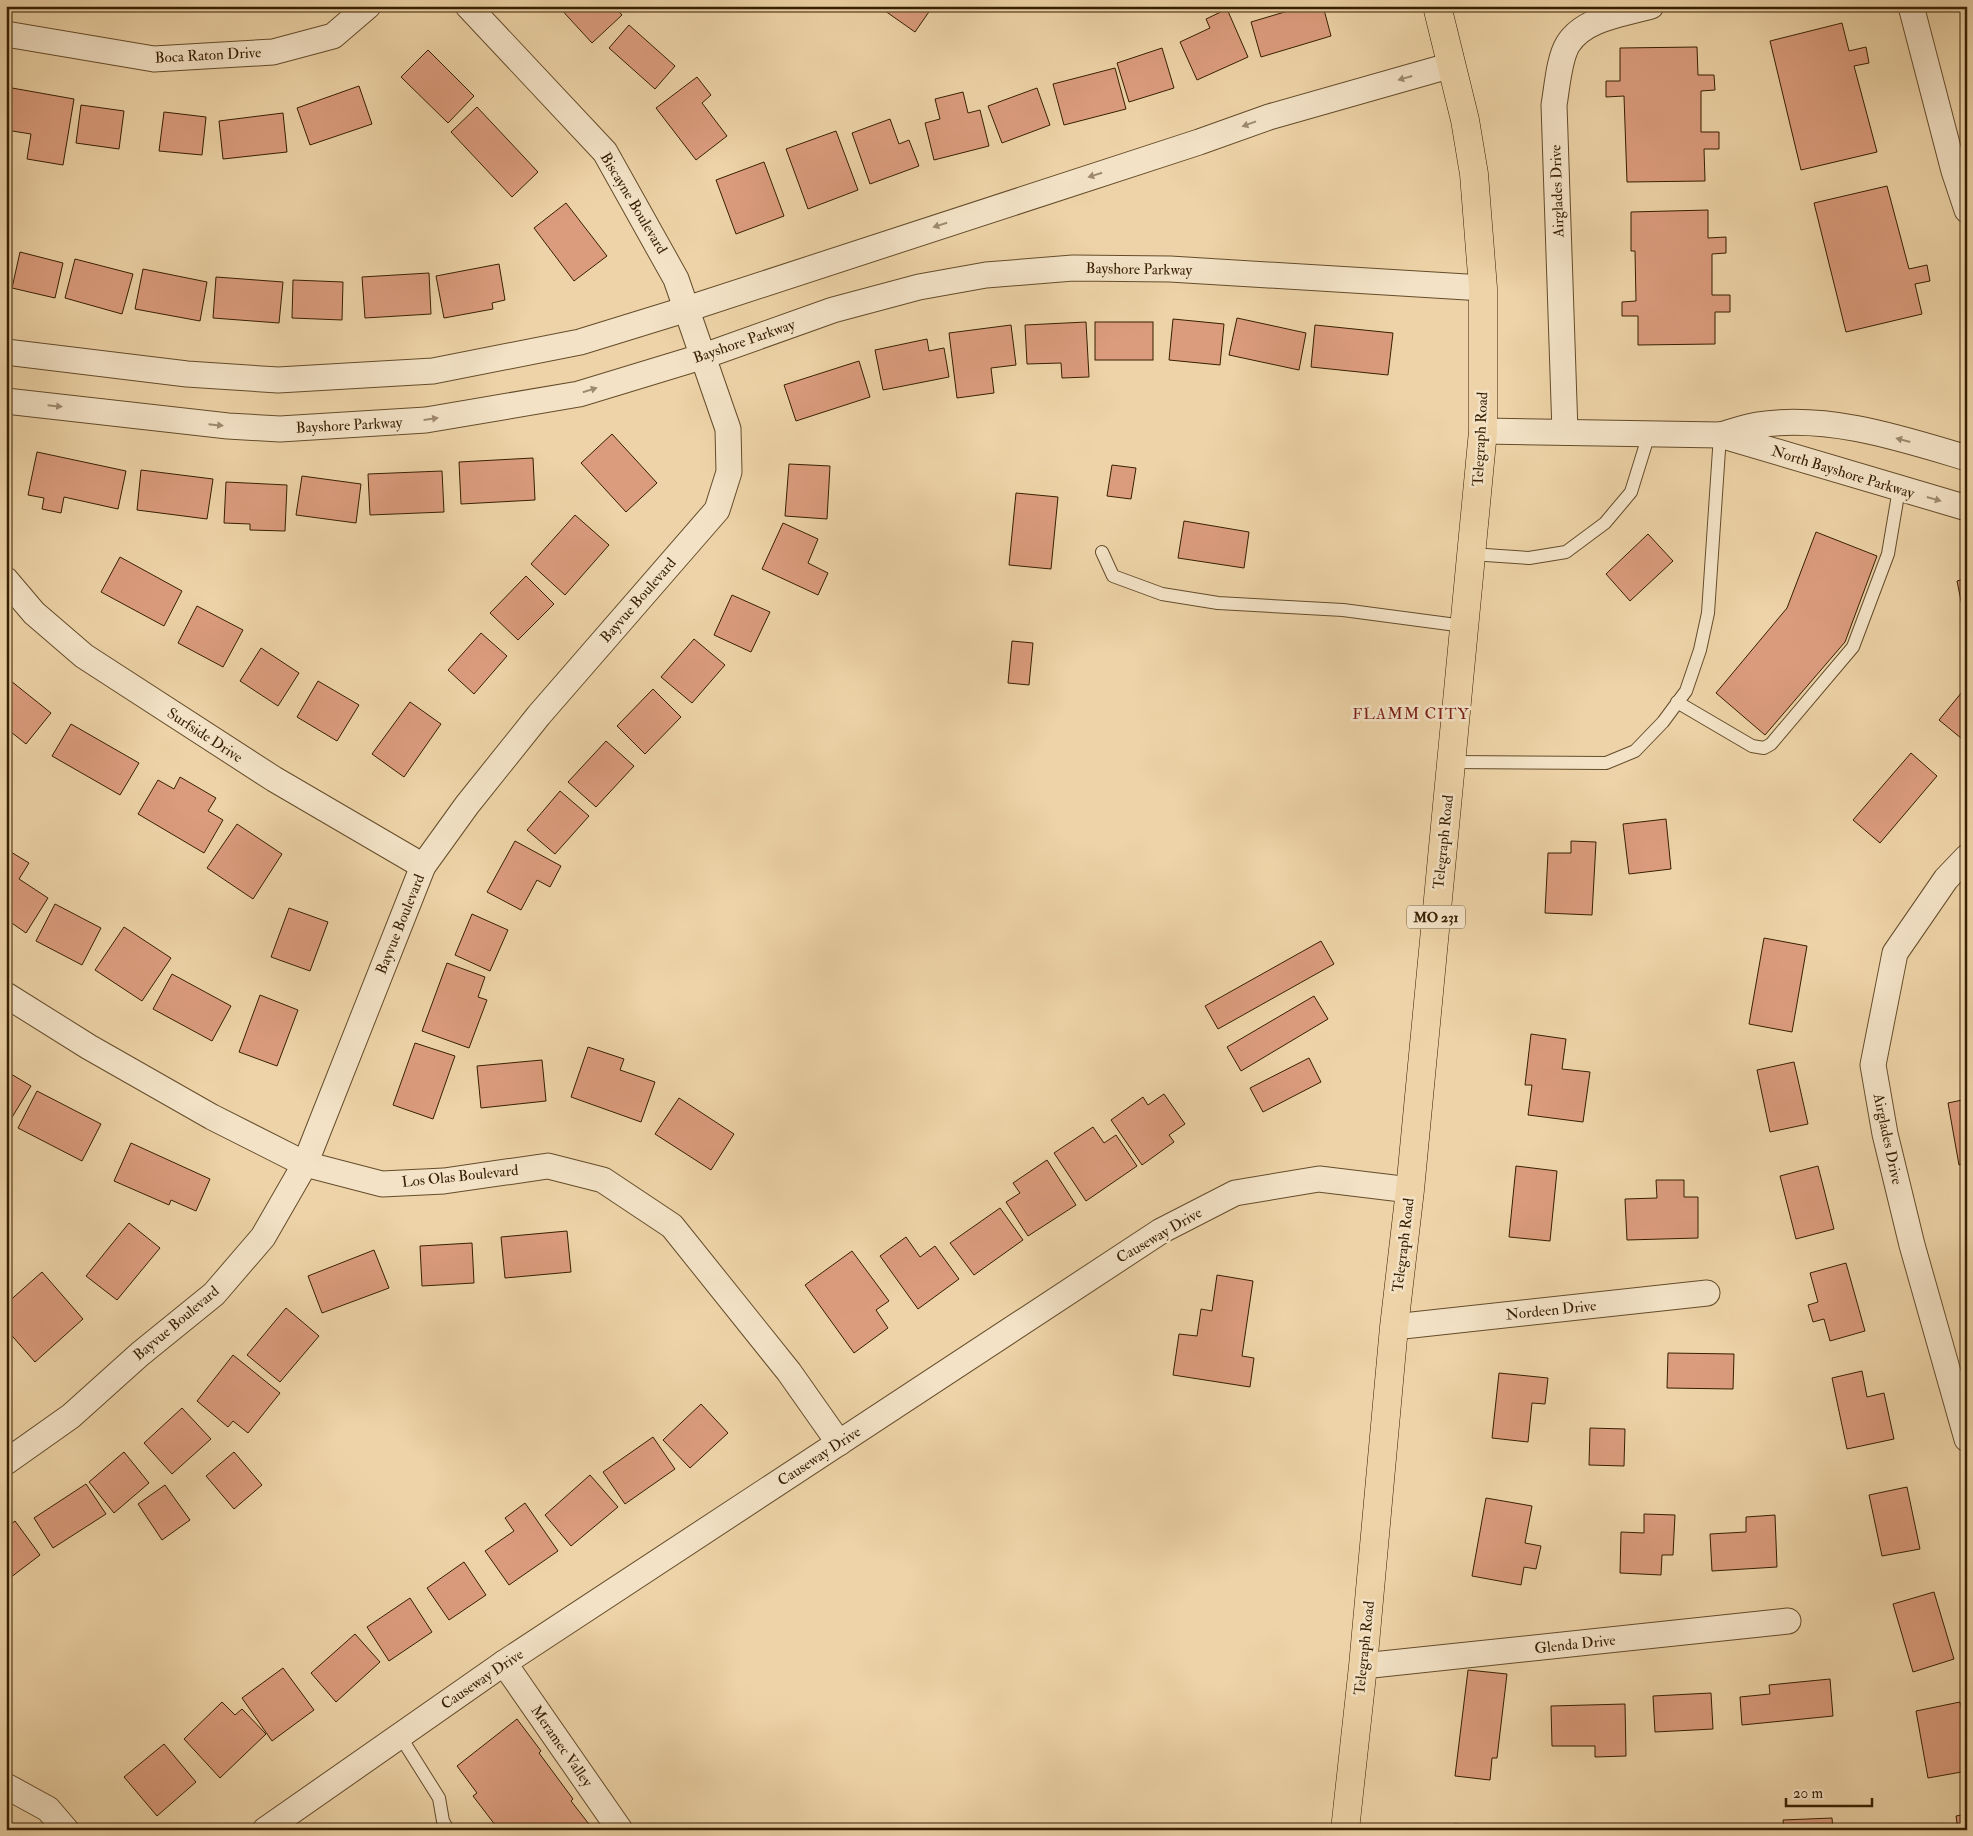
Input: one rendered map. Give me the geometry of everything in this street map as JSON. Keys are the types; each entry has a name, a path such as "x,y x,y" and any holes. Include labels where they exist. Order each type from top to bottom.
{"main road":[{"name":"Telegraph Road","path":"1345,1830 1363,1666 1394,1327 1410,1190 1482,431 1483,288 1474,174 1452,65 1437,6"}],"street":[{"name":"Boca Raton Drive","path":"6,34 154,59 273,52 333,36 368,6"},
{"name":"Biscayne Boulevard","path":"468,6 605,152 663,252 704,356"},
{"name":"Airglades Drive","path":"1565,432 1554,105 1559,73 1568,44 1590,24 1651,6"},
{"path":"1911,6 1961,170 1967,210"},
{"path":"6,352 187,374 278,380 433,371 508,357 580,342 687,309 1199,142 1269,117 1452,65"},
{"name":"Bayshore Parkway","path":"6,401 228,426 263,428 426,420 579,394 704,356 833,310 919,287 986,275 1073,268 1170,269 1483,288"},
{"name":"Bayvue Boulevard","path":"6,1462 71,1416 140,1354 214,1294 263,1237 305,1164 423,866 467,805 539,715 717,510 729,472 728,429 704,356"},
{"name":"North Bayshore Parkway","path":"1720,435 1756,425 1797,422 1854,427 1967,458"},
{"name":"North Bayshore Parkway","path":"1482,431 1720,435 1967,508"},
{"name":"Surfside Drive","path":"6,580 34,613 84,656 274,779 423,866"},
{"name":"Airglades Drive","path":"1967,857 1946,879 1895,953 1873,1065 1884,1134 1910,1236 1967,1439"},
{"name":"Los Olas Boulevard","path":"6,995 89,1047 171,1094 305,1164 382,1184 444,1181 548,1166 603,1180 672,1226 789,1372 839,1443"},
{"name":"Causeway Drive","path":"265,1830 504,1663 1161,1231 1235,1193 1320,1179 1410,1190"},
{"name":"Nordeen Drive","path":"1394,1327 1707,1293"},
{"name":"Glenda Drive","path":"1363,1666 1788,1621"},
{"name":"Meramec Valley","path":"504,1663 620,1830"},
{"path":"6,1786 48,1809 66,1830"}],"lane":[{"path":"1471,554 1529,558 1566,552 1605,524 1631,492 1649,434"},
{"path":"1451,762 1606,763 1635,751 1663,722 1686,691 1700,650 1708,613 1720,435"},
{"path":"1677,702 1752,746 1764,748 1771,744 1853,647 1888,554 1899,489"},
{"path":"1102,552 1113,576 1162,594 1218,603 1343,610 1464,626"},
{"path":"400,1736 440,1798 443,1821 448,1830"}],"building":[{"path":"558,6 614,6 622,15 592,43"},
{"path":"878,6 933,6 915,32"},
{"path":"1305,6 1323,6 1331,36 1261,57 1251,22"},
{"path":"1227,9 1248,57 1197,80 1180,42 1210,28 1206,19"},
{"path":"1842,23 1849,51 1866,47 1869,63 1854,66 1877,152 1801,170 1770,41"},
{"path":"629,25 675,66 655,89 609,48"},
{"path":"1697,47 1698,75 1714,75 1715,90 1701,91 1701,132 1719,132 1719,149 1704,149 1705,181 1627,182 1624,96 1606,97 1606,81 1620,81 1620,48"},
{"path":"1162,48 1174,88 1129,102 1117,63"},
{"path":"428,50 474,96 448,123 401,77"},
{"path":"1115,68 1126,109 1064,125 1053,84"},
{"path":"697,77 711,95 702,103 727,136 696,160 656,108"},
{"path":"359,86 372,124 310,145 297,108"},
{"path":"12,88 74,99 63,165 27,159 31,134 6,130"},
{"path":"1037,88 1050,125 1002,143 988,106"},
{"path":"963,92 968,113 980,110 989,146 934,160 925,123 940,119 935,99"},
{"path":"81,105 124,111 119,149 76,143"},
{"path":"477,107 538,172 512,197 451,132"},
{"path":"164,112 206,117 202,155 159,151"},
{"path":"283,113 287,152 223,159 219,121"},
{"path":"890,119 899,144 909,140 919,166 870,184 852,133"},
{"path":"836,131 858,190 808,209 786,149"},
{"path":"764,162 784,216 736,234 716,180"},
{"path":"1887,186 1909,269 1927,265 1930,281 1915,284 1922,314 1846,332 1814,203"},
{"path":"566,203 607,256 574,281 534,228"},
{"path":"1708,210 1708,238 1726,237 1726,253 1712,254 1712,295 1730,295 1730,312 1715,312 1715,344 1638,345 1638,316 1622,316 1622,302 1636,301 1635,251 1631,251 1631,212"},
{"path":"20,252 63,263 55,298 12,288"},
{"path":"75,259 133,274 122,314 65,298"},
{"path":"499,264 505,300 492,303 493,309 444,318 436,276"},
{"path":"143,269 207,282 200,321 135,309"},
{"path":"429,273 431,314 365,318 362,277"},
{"path":"216,277 283,282 279,323 213,318"},
{"path":"293,280 343,282 342,320 292,318"},
{"path":"1237,318 1306,333 1299,370 1229,355"},
{"path":"1173,319 1224,324 1220,365 1169,360"},
{"path":"1086,322 1089,377 1062,378 1061,363 1027,364 1025,325"},
{"path":"1095,322 1153,322 1153,360 1095,360"},
{"path":"1011,325 1016,365 991,368 994,393 957,398 949,333"},
{"path":"1315,325 1393,333 1388,375 1311,367"},
{"path":"927,339 929,351 944,348 949,377 883,390 875,350"},
{"path":"859,361 870,397 796,421 784,385"},
{"path":"612,434 657,483 626,512 581,463"},
{"path":"37,452 126,471 118,509 64,497 61,513 42,509 44,498 28,495"},
{"path":"533,458 535,500 461,504 459,462"},
{"path":"789,464 830,466 827,519 785,516"},
{"path":"1112,465 1136,468 1131,499 1107,496"},
{"path":"141,470 213,479 207,519 137,510"},
{"path":"442,471 444,512 370,515 368,474"},
{"path":"302,476 361,484 356,523 296,515"},
{"path":"226,482 287,485 285,531 250,530 250,524 224,523"},
{"path":"1016,493 1058,497 1051,569 1009,565"},
{"path":"575,515 609,545 565,595 531,564"},
{"path":"1184,521 1249,532 1244,568 1178,558"},
{"path":"783,523 818,539 808,563 828,573 818,595 762,569"},
{"path":"1816,532 1877,556 1845,642 1765,735 1716,693 1787,608"},
{"path":"1648,534 1673,561 1630,601 1606,574"},
{"path":"120,557 182,591 164,626 101,592"},
{"path":"526,576 554,604 518,640 490,613"},
{"path":"1967,578 1967,626 1966,626 1957,581"},
{"path":"732,595 770,612 751,652 714,635"},
{"path":"197,606 243,630 223,667 178,643"},
{"path":"481,633 507,656 474,694 448,670"},
{"path":"694,639 725,665 692,703 661,677"},
{"path":"1012,641 1033,643 1029,685 1008,683"},
{"path":"261,648 299,673 278,706 240,681"},
{"path":"6,677 51,713 26,744 6,728"},
{"path":"318,681 359,705 337,741 297,717"},
{"path":"1967,686 1967,743 1939,720"},
{"path":"653,689 681,717 645,754 617,726"},
{"path":"410,702 441,724 404,777 372,754"},
{"path":"71,724 139,763 120,795 52,756"},
{"path":"606,741 634,766 596,807 568,782"},
{"path":"1911,753 1937,776 1880,843 1853,820"},
{"path":"180,777 216,798 208,811 223,820 204,853 138,814 158,780 174,789"},
{"path":"560,791 589,816 555,854 527,830"},
{"path":"1666,819 1671,869 1629,874 1623,824"},
{"path":"237,824 282,854 253,899 207,868"},
{"path":"515,841 561,866 550,887 537,880 521,910 487,892"},
{"path":"1571,841 1596,842 1592,915 1545,913 1548,853 1571,853"},
{"path":"6,849 29,863 19,879 48,898 26,933 6,919"},
{"path":"55,904 101,928 82,965 36,941"},
{"path":"289,908 328,922 310,971 271,957"},
{"path":"472,914 508,930 490,971 455,955"},
{"path":"124,927 171,958 142,1001 95,970"},
{"path":"1764,938 1807,946 1792,1032 1749,1024"},
{"path":"1321,941 1334,964 1218,1029 1205,1006"},
{"path":"447,963 485,977 478,997 487,1000 469,1048 422,1031"},
{"path":"172,974 231,1006 212,1041 153,1009"},
{"path":"260,995 298,1010 277,1066 239,1052"},
{"path":"1314,996 1328,1019 1241,1071 1227,1047"},
{"path":"1531,1034 1566,1039 1562,1069 1590,1072 1583,1122 1528,1115 1532,1085 1525,1085"},
{"path":"415,1043 455,1056 433,1119 393,1105"},
{"path":"588,1047 624,1059 620,1070 655,1082 641,1122 571,1097"},
{"path":"1309,1058 1321,1082 1263,1112 1250,1088"},
{"path":"542,1060 546,1101 481,1108 477,1066"},
{"path":"1794,1062 1808,1124 1770,1132 1757,1070"},
{"path":"6,1071 31,1086 11,1119 6,1116"},
{"path":"37,1091 101,1124 82,1161 18,1128"},
{"path":"1164,1094 1185,1124 1169,1135 1174,1142 1142,1165 1111,1120 1143,1097 1148,1105"},
{"path":"679,1098 734,1134 711,1170 655,1134"},
{"path":"1967,1099 1967,1163 1959,1165 1948,1103"},
{"path":"1093,1127 1104,1143 1116,1135 1137,1166 1086,1201 1054,1153"},
{"path":"131,1143 210,1179 196,1211 171,1200 169,1205 114,1181"},
{"path":"1047,1160 1076,1205 1028,1236 1006,1202 1020,1193 1013,1183"},
{"path":"1516,1166 1557,1171 1550,1241 1509,1237"},
{"path":"1818,1166 1834,1229 1796,1239 1780,1176"},
{"path":"1656,1180 1684,1180 1684,1197 1698,1197 1698,1238 1627,1240 1625,1199 1657,1198"},
{"path":"1000,1208 1023,1240 974,1275 950,1243"},
{"path":"129,1223 160,1248 117,1300 86,1276"},
{"path":"567,1231 571,1272 505,1278 501,1237"},
{"path":"906,1237 920,1257 935,1246 959,1279 918,1309 880,1256"},
{"path":"472,1243 474,1283 422,1286 420,1246"},
{"path":"374,1250 389,1288 322,1313 308,1276"},
{"path":"852,1251 889,1301 876,1310 888,1328 854,1353 805,1285"},
{"path":"1846,1263 1865,1331 1830,1341 1824,1319 1813,1322 1808,1305 1818,1302 1810,1273"},
{"path":"42,1272 83,1319 35,1362 6,1329 6,1304"},
{"path":"1217,1275 1253,1281 1242,1356 1254,1358 1250,1387 1173,1375 1179,1334 1197,1336 1201,1309 1212,1311"},
{"path":"286,1308 319,1336 280,1382 247,1355"},
{"path":"1668,1353 1734,1354 1733,1389 1667,1388"},
{"path":"233,1355 280,1393 248,1433 233,1421 228,1427 197,1401"},
{"path":"1862,1371 1867,1397 1884,1393 1894,1439 1847,1449 1832,1378"},
{"path":"1499,1373 1548,1378 1545,1404 1532,1403 1528,1442 1492,1438"},
{"path":"701,1404 728,1433 690,1468 663,1440"},
{"path":"182,1408 211,1439 172,1474 144,1443"},
{"path":"1590,1428 1625,1429 1624,1466 1589,1465"},
{"path":"653,1437 675,1469 625,1504 603,1472"},
{"path":"124,1452 149,1483 114,1513 89,1482"},
{"path":"234,1452 262,1485 234,1509 206,1476"},
{"path":"590,1475 618,1507 571,1546 545,1515"},
{"path":"86,1484 106,1514 53,1548 34,1518"},
{"path":"165,1485 190,1520 162,1540 138,1504"},
{"path":"1907,1487 1920,1549 1882,1556 1869,1495"},
{"path":"1486,1498 1532,1506 1525,1543 1541,1546 1536,1569 1524,1567 1521,1585 1472,1576"},
{"path":"525,1503 558,1551 509,1585 485,1551 514,1531 505,1518"},
{"path":"1644,1514 1675,1515 1673,1555 1662,1555 1661,1575 1620,1573 1621,1532 1644,1533"},
{"path":"1775,1515 1777,1567 1712,1571 1710,1534 1746,1532 1746,1517"},
{"path":"15,1521 40,1555 6,1581 6,1528"},
{"path":"464,1562 486,1595 449,1620 427,1588"},
{"path":"1934,1592 1954,1659 1913,1672 1893,1604"},
{"path":"410,1598 432,1632 389,1661 367,1627"},
{"path":"355,1634 380,1662 336,1702 311,1673"},
{"path":"283,1668 314,1710 272,1741 242,1698"},
{"path":"1468,1670 1507,1674 1497,1758 1492,1758 1490,1780 1455,1776"},
{"path":"1830,1679 1833,1716 1742,1725 1740,1697 1770,1694 1769,1685"},
{"path":"1711,1693 1713,1729 1655,1732 1653,1696"},
{"path":"222,1702 235,1715 242,1709 266,1734 220,1778 184,1739"},
{"path":"1960,1702 1967,1736 1967,1771 1928,1778 1916,1711"},
{"path":"1625,1704 1626,1756 1595,1757 1595,1746 1552,1746 1551,1706"},
{"path":"517,1719 573,1799 571,1801 592,1828 589,1830 499,1830 473,1796 477,1793 457,1766"},
{"path":"164,1744 196,1782 157,1816 124,1777"},
{"path":"1967,1814 1967,1830 1958,1830 1956,1816"},
{"path":"1832,1818 1833,1830 1784,1830 1783,1820"},
{"path":"1455,1824 1499,1828 1499,1830 1455,1830"}],"district":[{"name":"FLAMM CITY","path":"1411,713"}]}
